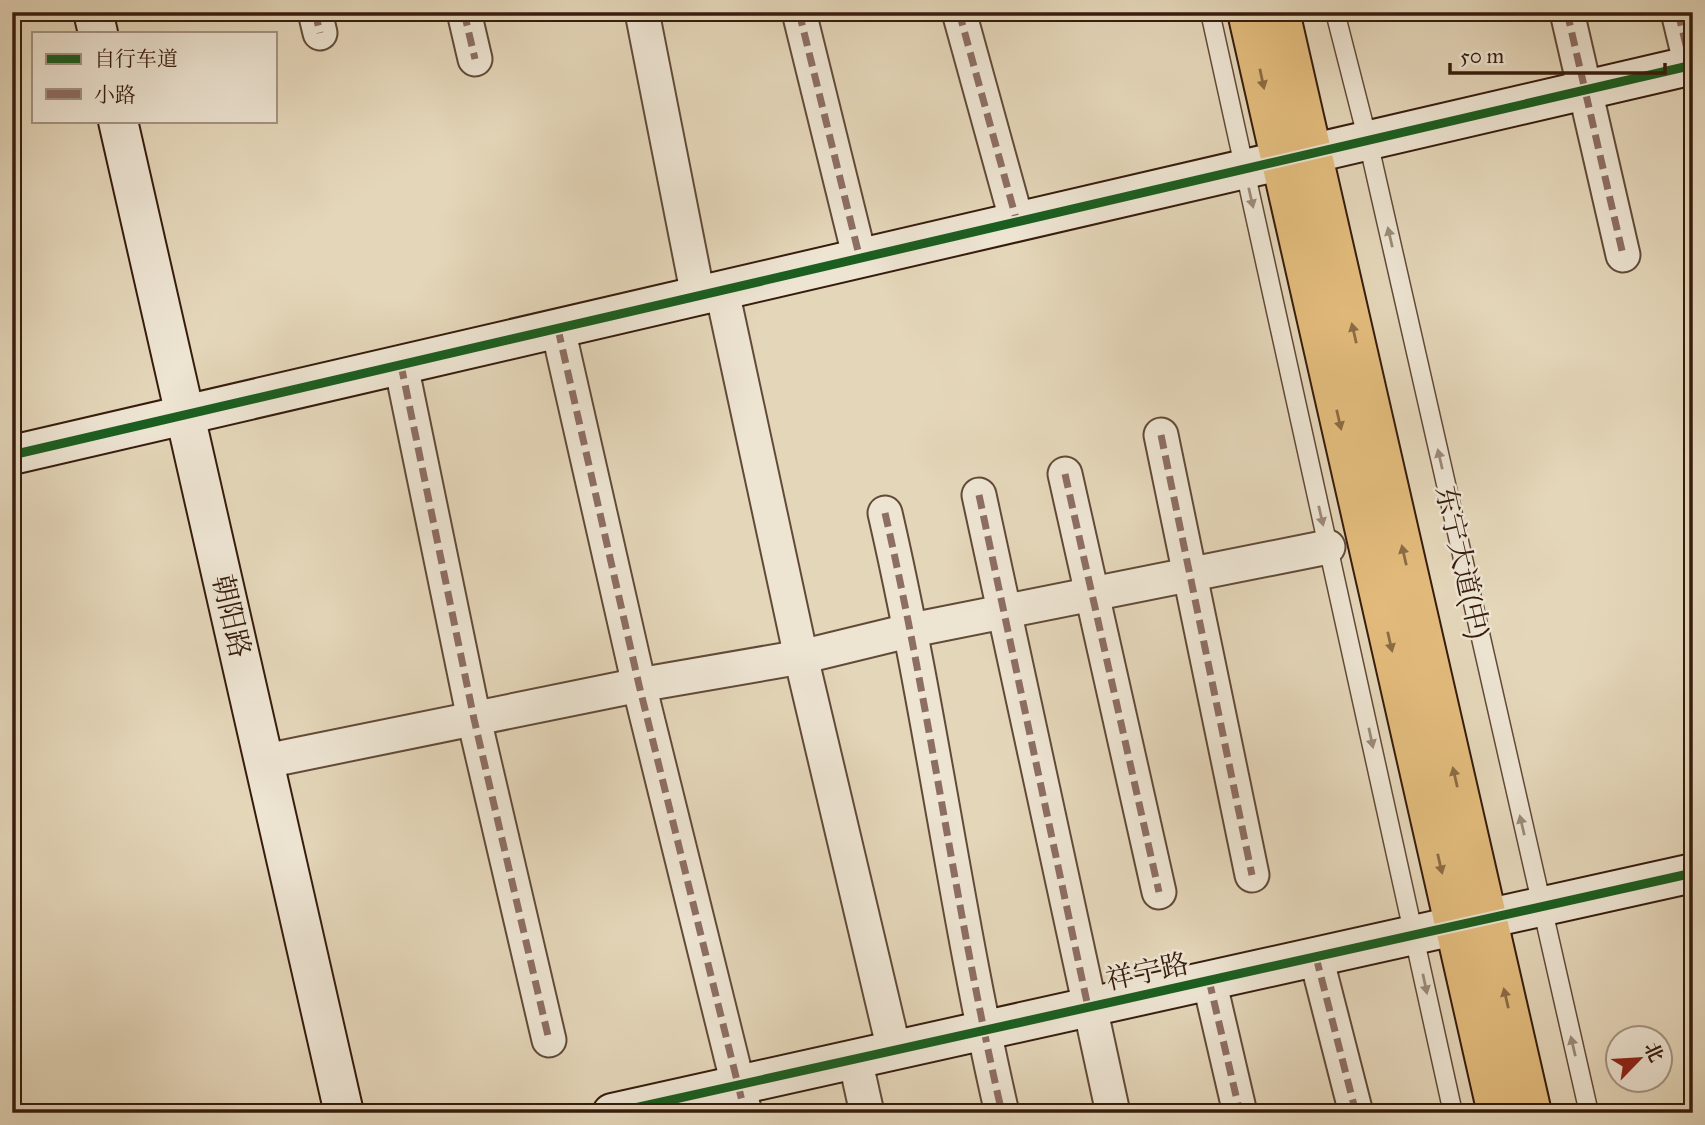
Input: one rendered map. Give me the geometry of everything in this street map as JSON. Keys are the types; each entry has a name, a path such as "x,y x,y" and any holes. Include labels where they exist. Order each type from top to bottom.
{"main road":[{"path":"1247,12 1279,161 1471,922 1532,1113"},
{"path":"1279,161 1280,12"},
{"path":"1471,922 1497,1113"}],"street":[{"path":"93,12 97,32"},
{"path":"464,12 475,59"},
{"path":"642,12 801,657 894,1050"},
{"path":"799,12 860,259"},
{"path":"959,12 1017,222"},
{"path":"1567,12 1623,255"},
{"path":"12,455 1692,65 1678,12"},
{"name":"朝阳路","path":"118,122 266,761 344,1113"},
{"path":"558,329 639,685 742,1099"},
{"path":"401,365 474,719 549,1040"},
{"path":"1161,435 1192,574 1252,875"},
{"path":"1065,474 1159,892"},
{"path":"979,495 1113,1113"},
{"path":"885,513 912,630 983,1030 1003,1113"},
{"path":"266,761 639,685 801,657 912,630 1328,547"},
{"name":"祥宁路","path":"628,1111 742,1099 855,1059 1693,873"},
{"path":"1316,957 1356,1113"},
{"path":"1209,980 1240,1113"},
{"path":"855,1059 867,1113"}],"lane":[{"path":"1210,12 1279,161 1328,547 1453,1113"},
{"name":"东宁大道(中)","path":"1335,12 1368,141 1540,907 1589,1113"}],"marked path":[{"path":"315,12 320,33"},
{"path":"464,12 475,59"},
{"path":"799,12 860,259"},
{"path":"959,12 1017,222"},
{"path":"1567,12 1623,255"},
{"path":"1678,12 1691,66"},
{"path":"558,329 639,685 745,1113"},
{"path":"401,365 474,719 549,1040"},
{"path":"1161,435 1252,875"},
{"path":"1065,474 1159,892"},
{"path":"979,495 1088,1007"},
{"path":"885,513 1002,1113"},
{"path":"1316,957 1356,1113"},
{"path":"1209,980 1240,1113"}],"cycle path":[{"path":"12,455 1693,65"},
{"path":"612,1113 1693,873"}]}
